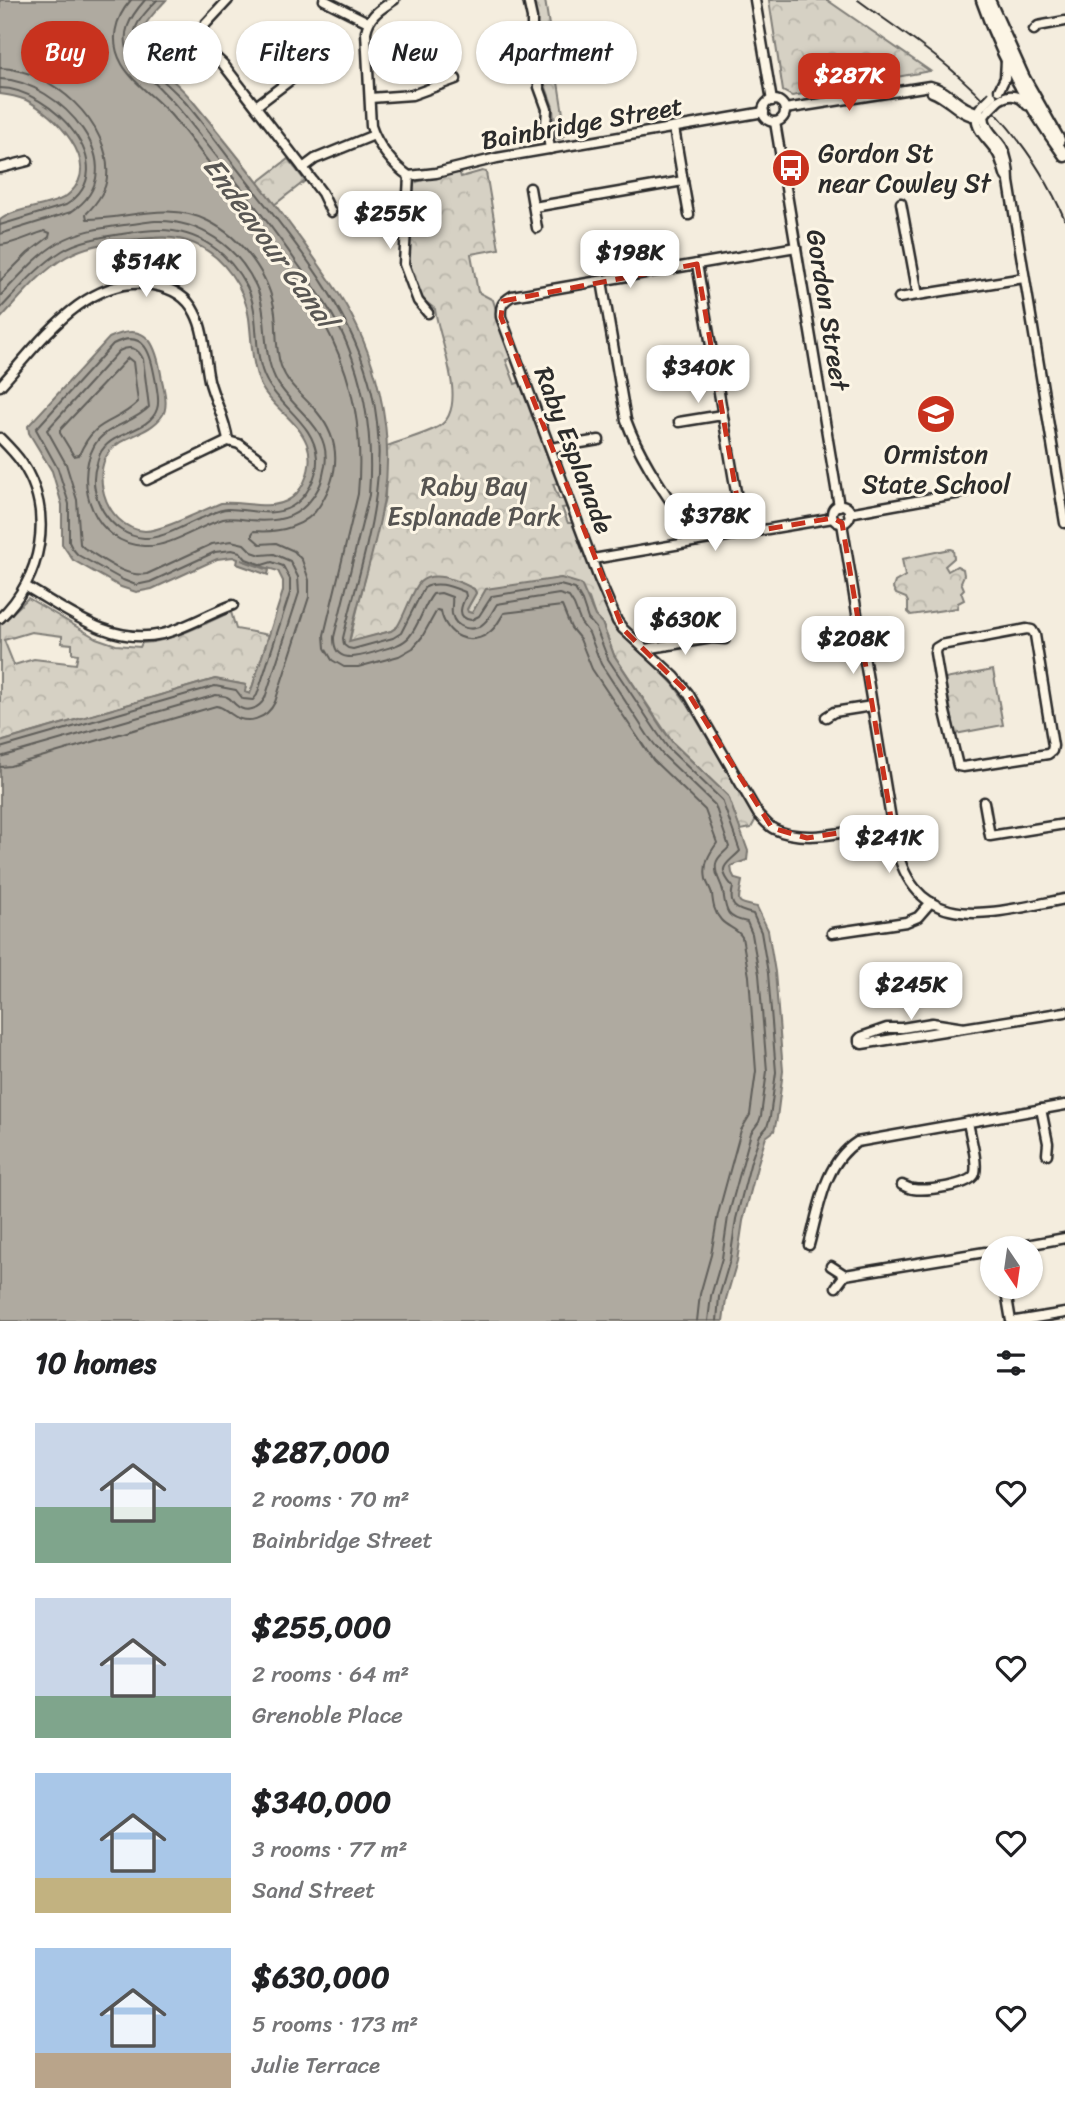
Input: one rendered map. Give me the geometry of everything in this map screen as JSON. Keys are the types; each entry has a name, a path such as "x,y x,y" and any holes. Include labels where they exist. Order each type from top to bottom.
{"main road":[{"path":"982,0 1006,59 1065,154"},
{"path":"989,0 1020,80 1056,144 1065,154"}],"street":[{"path":"228,0 201,29 198,35 200,43 223,64 256,106 322,193 331,212"},
{"path":"324,0 368,22 368,65"},
{"path":"369,21 375,13 394,0"},
{"path":"528,0 532,38 538,54 539,87 547,109 546,124 550,149"},
{"path":"755,0 772,101"},
{"path":"1034,30 1038,26 1065,21"},
{"path":"997,97 1005,78 1006,59"},
{"path":"1020,80 982,112 977,127 997,151 1009,182 1065,523"},
{"path":"256,106 285,84"},
{"path":"369,84 374,135 409,176 404,264 418,301 428,313"},
{"path":"370,98 412,95 442,84"},
{"path":"785,109 909,88 936,93 949,100 963,113 982,112"},
{"path":"997,97 1018,96 1056,144"},
{"path":"772,101 780,102 785,109 784,116 775,122 769,120 764,112 765,106 772,101"},
{"name":"Bainbridge Street","path":"409,176 436,173 497,158 764,112"},
{"name":"Gordon Street","path":"775,122 839,506"},
{"path":"674,128 689,215"},
{"path":"303,168 315,159 374,135"},
{"path":"0,168 28,161"},
{"path":"534,206 683,181"},
{"path":"530,188 537,228"},
{"path":"901,203 918,295"},
{"path":"697,541 641,455 626,420 602,281 796,247"},
{"path":"697,264 743,533"},
{"path":"898,298 1024,278"},
{"name":"Raby Esplanade","path":"602,281 512,296 503,301 500,309 599,579 617,621 675,677 697,707 758,814 772,828 788,835 807,838 892,824"},
{"path":"0,386 71,310 87,299 122,286 147,284 167,288 184,298 199,321 206,369 224,418 228,441"},
{"path":"679,422 723,415"},
{"path":"0,439 23,464 33,484 40,519 36,562 13,605 0,618"},
{"path":"551,448 600,440"},
{"path":"147,480 228,441 239,444 262,461"},
{"path":"849,513 967,492"},
{"path":"839,506 847,508 849,513 849,518 842,523 833,518 833,510 839,506"},
{"path":"593,559 833,518"},
{"path":"842,523 892,824 903,870 918,891 931,902 946,910 967,914 1065,899"},
{"path":"25,586 100,629 122,635 163,634 233,605"},
{"path":"1032,630 1045,690 1054,746 1052,751 1005,762 958,766 944,708 936,648 987,635 1032,630"},
{"path":"645,649 712,638 725,639"},
{"path":"826,717 834,712 872,706"},
{"path":"984,802 990,836 1065,824"},
{"path":"832,933 906,922 918,917 931,902"},
{"path":"964,1028 932,1023 887,1028 861,1037 859,1042 862,1044 964,1028 1065,1012"},
{"path":"808,1245 829,1174 847,1148 857,1142 1065,1105"},
{"path":"1041,1109 1048,1143 1047,1154"},
{"path":"902,1185 911,1189 923,1189 965,1183 973,1178 977,1170 968,1122"},
{"path":"1043,1242 1065,1238"},
{"path":"831,1266 845,1275 980,1253"},
{"path":"836,1287 845,1275"},
{"path":"1008,1299 1014,1321 1034,1320 1065,1313"}],"highlighted area":[{"path":"697,264 743,533 833,518 842,523 892,824 807,838 772,828 688,693 623,629 501,317 503,301"}],"green space":[{"path":"533,0 545,0 548,21 536,21"},
{"path":"769,0 827,0 930,71 792,96 783,91"},
{"path":"545,84 558,84 564,120 562,130 566,134 559,139 555,137 553,107"},
{"path":"288,159 305,181 274,205 257,183"},
{"name":"Raby Bay Esplanade Park","path":"459,171 461,177 486,172 499,249 471,254 478,292 493,300 511,358 506,360 515,384 521,382 559,483 553,484 559,499 565,499 568,507 562,508 568,523 574,523 614,623 673,684 686,702 756,819 751,828 740,830 728,796 673,743 614,655 589,598 561,578 534,583 472,613 467,612 467,609 476,593 474,589 459,582 391,631 349,643 385,497 387,446 438,427 447,418 452,405 450,372 435,309 421,298 408,266 412,183"},
{"path":"953,550 954,558 945,566 948,571 957,566 963,569 961,582 964,589 961,592 964,600 958,603 957,608 911,615 906,598 896,594 893,588 895,582 905,576 902,559"},
{"path":"28,598 96,638 116,645 140,647 142,643 177,635 231,612 236,629 269,635 250,694 244,693 246,685 215,679 0,742 0,625","holes":["31,632 62,636 62,643 72,644 72,653 78,654 76,664 34,659 14,665 4,640"]},
{"path":"993,670 1003,725 955,734 945,679"}],"water":[{"name":"Endeavour Canal","path":"0,0 166,0 149,21 123,21 123,84 176,84 191,99 268,195 339,294 363,341 372,366 384,418 387,472 377,534 349,642 397,627 417,586 426,578 447,578 474,589 476,593 467,609 472,613 486,589 561,578 581,584 595,616 602,623 614,655 661,727 673,743 728,796 748,851 747,860 731,866 735,879 742,881 739,901 757,907 768,930 775,972 783,1071 774,1131 766,1137 758,1163 743,1221 723,1321 0,1321 0,742 215,679 246,685 245,692 250,694 283,591 283,581 278,571 241,560 269,570 268,575 237,564 238,559 233,557 217,559 152,589 136,592 121,587 73,560 62,544 62,505 52,471 29,433 28,426 109,338 133,332 142,334 154,347 166,403 157,422 114,446 102,467 104,494 114,513 124,524 137,530 152,530 221,503 271,505 289,500 301,488 307,476 310,457 303,436 261,386 254,361 247,307 238,285 215,256 195,244 179,239 156,238 82,250 48,270 0,319 0,220 63,198 79,181 81,167 71,140 49,116 26,100 0,94"}],"railway":[{"path":"858,0 942,61 1003,121 1044,178 1065,220"}],"place":[{"name":"Gordon St near Cowley St","path":"791,168"},
{"name":"Ormiston State School","path":"936,414"}]}
